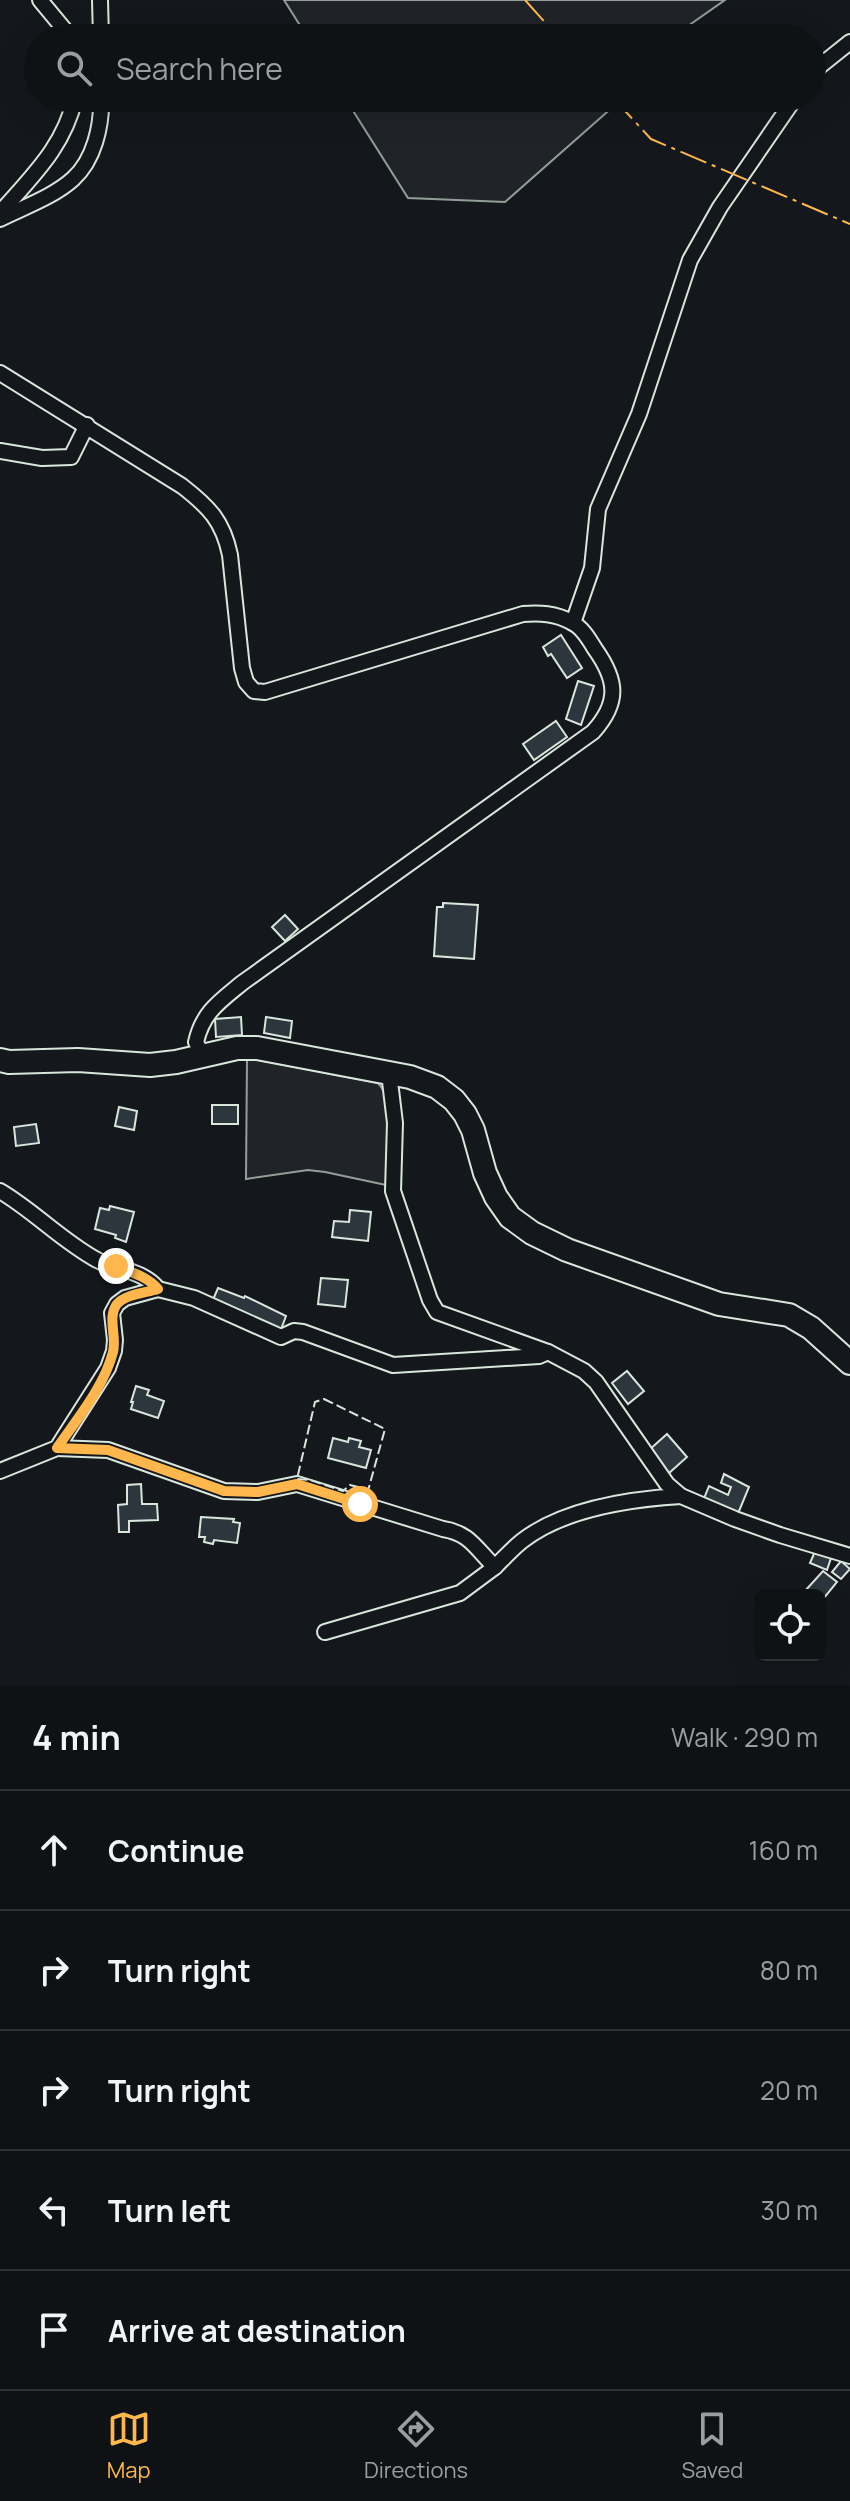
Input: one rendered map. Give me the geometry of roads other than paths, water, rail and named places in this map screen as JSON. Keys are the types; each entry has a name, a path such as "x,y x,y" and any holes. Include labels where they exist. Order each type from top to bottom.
{"highway":[{"path":"0,1060 78,1060 150,1065 237,1048 257,1048 410,1077 437,1087 454,1100 465,1114 496,1197 510,1217 532,1233 567,1250 719,1304 789,1315 811,1328 850,1363"}],"street":[{"path":"40,0 60,24"},
{"path":"100,0 101,24"},
{"path":"826,61 850,42"},
{"path":"0,216 45,163 64,133 71,112"},
{"path":"0,216 44,197 74,179 93,149 102,112"},
{"path":"573,623 592,568 598,509 639,414 690,260 720,207 785,112"},
{"path":"0,373 182,486 216,517 226,537 230,555 242,668 246,682 254,691 265,692 523,614 541,613 573,623 582,630 611,674 612,701 605,718 593,732 276,957 213,1007 200,1024 196,1042 202,1055"},
{"path":"0,451 42,458 71,457 87,425"},
{"path":"389,1073 395,1123 393,1191 430,1300 437,1312 548,1352 584,1371 596,1382 667,1484 681,1496 765,1530 848,1557"},
{"path":"0,1191 98,1260 135,1273 158,1289"},
{"path":"57,1448 108,1368 115,1340 112,1313 117,1304 125,1298 158,1289 194,1298 281,1337 294,1331 303,1332 393,1365 539,1356 548,1352"},
{"path":"0,1471 57,1448 108,1450 224,1491 258,1492 297,1484 457,1531 467,1537 495,1567"},
{"path":"325,1632 460,1593 524,1540 551,1524 618,1502 681,1496"}]}
